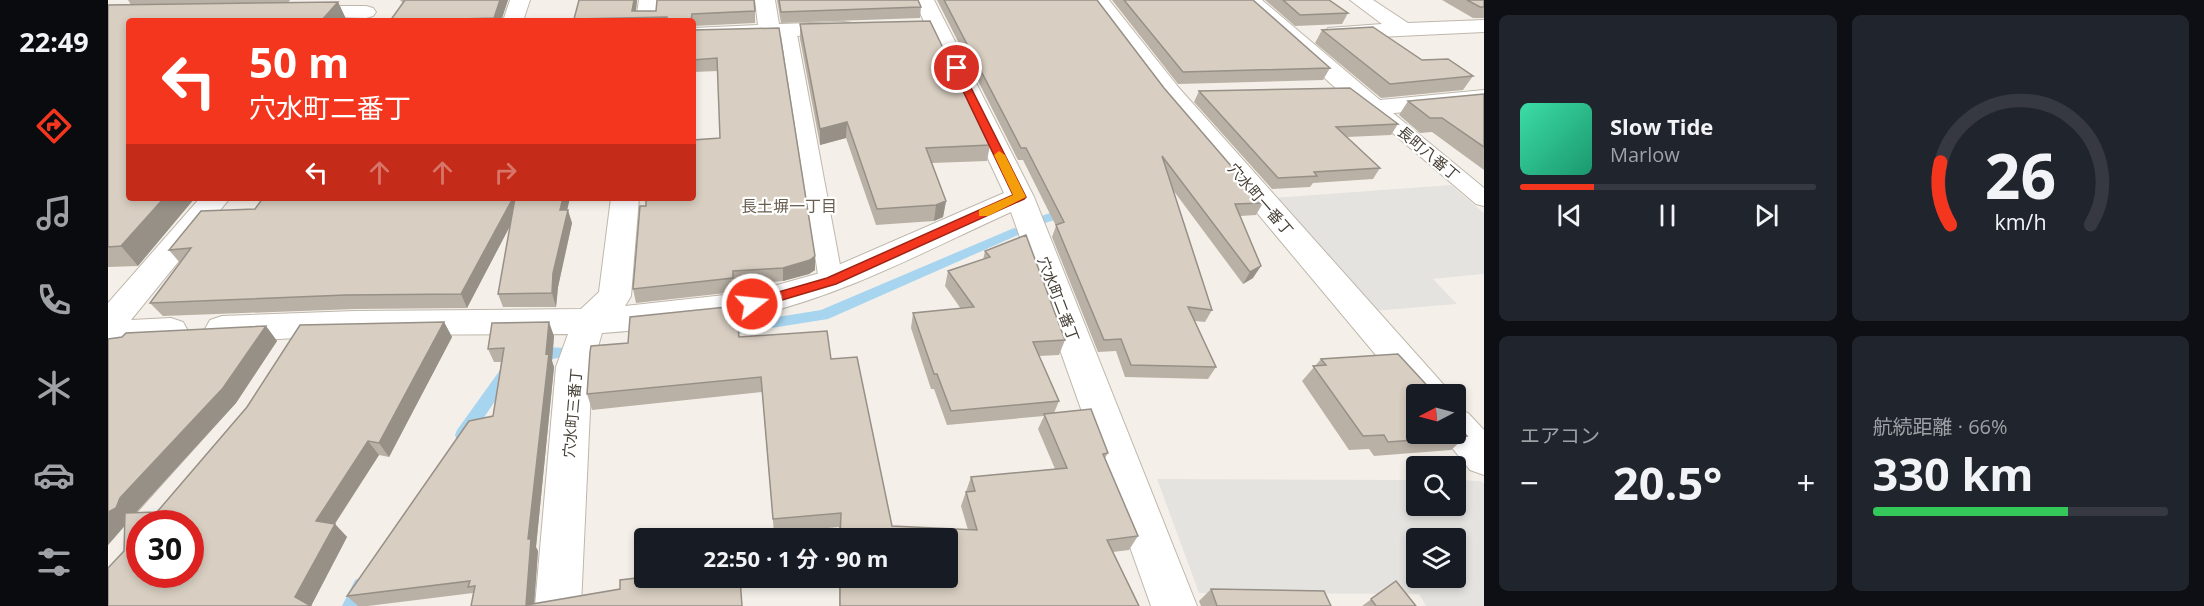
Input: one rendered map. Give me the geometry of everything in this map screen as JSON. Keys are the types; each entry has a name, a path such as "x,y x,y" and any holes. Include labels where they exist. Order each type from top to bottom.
{"street":[{"path":"514,18 520,0"},
{"path":"646,18 649,0"},
{"path":"765,0 778,30"},
{"name":"穴水町二番丁","path":"924,0 924,26 1020,197 1174,606"},
{"name":"穴水町一番丁","path":"1098,0 1170,93 1421,384"},
{"path":"1250,0 1350,90 1375,108 1484,97"},
{"path":"1360,0 1404,30"},
{"path":"284,13 367,11"},
{"path":"1289,35 1484,26"},
{"path":"696,34 867,27"},
{"path":"1316,90 1350,90"},
{"path":"1170,93 1203,92"},
{"path":"108,334 304,325 589,321 650,317 752,304 831,281 1020,197"},
{"path":"108,325 213,201"},
{"name":"穴水町三番丁","path":"558,606 574,367 589,321 615,296 625,201"},
{"path":"1466,437 1484,458"}],"lane":[{"path":"778,30 831,281"},
{"name":"長町八番丁","path":"1375,108 1484,199"},
{"path":"287,353 304,325"}],"shaded area":[{"path":"1451,185 1484,213 1484,274 1433,279 1457,304 1374,311 1272,198"},
{"path":"1157,479 1406,480 1406,516 1466,516 1466,480 1481,481 1484,484 1484,606 1426,606 1419,594 1199,593"}],"building":[{"path":"405,0 500,0 494,18 392,18"},
{"path":"579,0 634,0 632,11 656,11 657,0 754,0 755,11 692,14 691,18 574,18"},
{"path":"779,0 918,0 921,7 781,12"},
{"path":"944,0 1097,0 1164,88 1263,203 1235,204 1261,266 1250,272 1162,156 1212,310 1188,307 1216,367 1131,365 1121,339 1104,340 1056,225 1064,222 1026,148 1021,148"},
{"path":"1124,0 1253,0 1330,68 1183,72"},
{"path":"1283,0 1329,0 1348,13 1300,15"},
{"path":"1467,0 1484,0 1484,7 1480,7"},
{"path":"338,2 324,18 126,18 126,201 161,201 121,246 108,247 108,5"},
{"path":"930,21 990,145 926,148 946,201 936,205 877,209 847,122 820,129 800,24"},
{"path":"1373,27 1422,60 1448,59 1473,76 1390,84 1322,30"},
{"path":"779,28 815,256 810,260 783,268 733,271 733,278 633,289 640,206 646,206 646,201 696,201 696,140 720,138 717,58 696,60 696,30"},
{"path":"1350,88 1398,124 1336,127 1380,168 1314,172 1317,176 1278,178 1199,91"},
{"path":"1484,94 1484,147 1442,118 1430,118 1408,101"},
{"path":"261,201 511,201 461,294 346,295 150,303 191,248 169,250 201,211 255,209"},
{"path":"514,201 562,201 560,210 568,210 553,273 552,293 498,294"},
{"path":"1026,235 1065,340 1033,342 1059,401 951,411 937,374 934,374 913,313 974,307 948,271 990,257 985,251"},
{"path":"736,306 739,337 827,331 831,359 857,357 892,526 934,528 840,528 841,513 773,519 761,377 587,394 591,346 628,343 630,317"},
{"path":"444,322 379,443 368,441 316,521 335,524 295,597 311,606 108,606 108,568 124,551 125,513 126,588 204,588 204,510 159,510 247,407 300,325"},
{"path":"549,322 546,354 549,353 528,539 531,539 526,605 620,589 620,580 634,578 634,588 741,588 742,606 471,606 475,586 468,587 470,581 347,596 469,421 493,416 504,348 488,349 492,323"},
{"path":"266,326 223,388 120,498 116,508 108,512 108,339 122,337 126,333"},
{"path":"1398,354 1426,384 1406,384 1406,441 1388,442 1384,435 1363,436 1313,366 1326,365 1321,359"},
{"path":"1091,409 1108,453 1103,454 1138,536 1107,540 1139,606 840,606 840,588 958,588 958,529 977,530 966,492 975,491 971,477 1067,468 1044,414"},
{"path":"1396,581 1416,606 1376,606 1371,599"},
{"path":"1211,589 1324,591 1331,606 1217,606"}],"waterway":[{"path":"1045,219 1069,211"},
{"path":"722,331 823,315 1014,232"},
{"path":"537,357 545,353 561,352"},
{"path":"463,435 508,370"},
{"path":"351,606 362,586"}],"slow traffic":[{"path":"983,213 1020,197 999,155"}],"district":[{"name":"長土塀一丁目","path":"789,206"}],"route":[{"path":"752,304 831,281 1020,197 957,68"}]}
